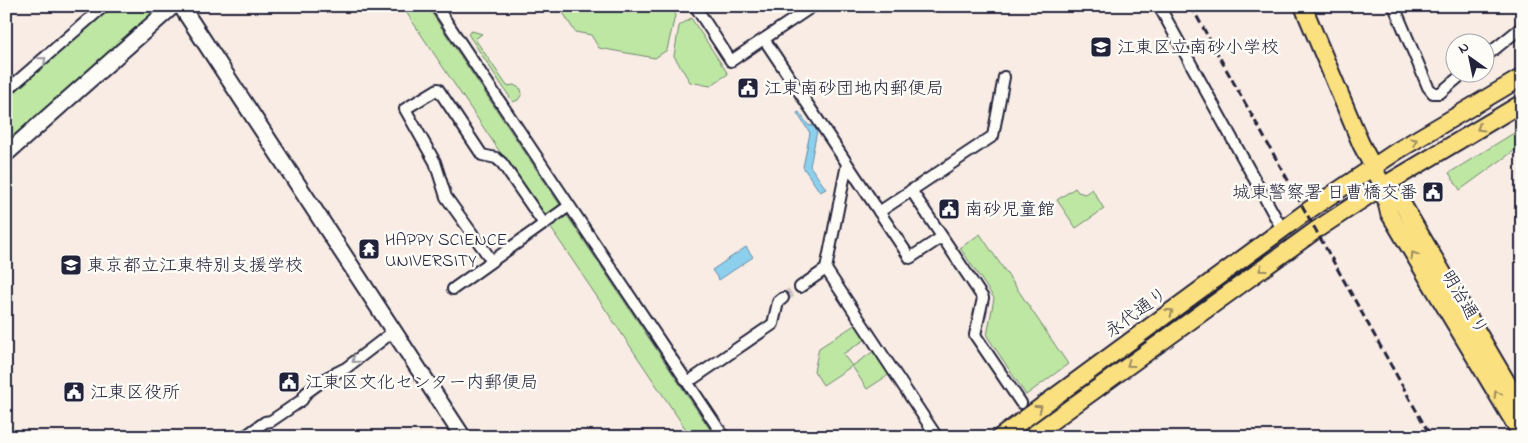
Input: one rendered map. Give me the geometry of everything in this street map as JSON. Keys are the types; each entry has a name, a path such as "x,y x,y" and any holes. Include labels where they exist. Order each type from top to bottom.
{"main road":[{"name":"明治通り","path":"1303,6 1361,144 1383,186 1389,213 1522,436"},
{"name":"永代通り","path":"1000,437 1282,229 1373,167 1522,77"},
{"path":"1030,437 1323,225 1383,186 1522,103"},
{"name":"明治通り","path":"1383,186 1403,204 1522,408"}],"street":[{"path":"6,91 104,6"},
{"path":"6,154 173,6"},
{"path":"181,6 463,437"},
{"path":"436,6 724,437"},
{"path":"695,6 731,61 813,6"},
{"path":"1159,6 1282,229"},
{"path":"1394,6 1428,87 1433,93 1440,93 1453,82"},
{"path":"1496,48 1522,27"},
{"path":"764,39 910,258 942,236"},
{"path":"879,212 993,136 1004,77"},
{"path":"492,261 446,197 435,162 405,109 438,89 482,155 496,158 502,163 544,224"},
{"path":"847,164 826,269 937,437"},
{"path":"911,190 983,298 975,335 1021,403"},
{"path":"453,288 570,206"},
{"path":"800,286 826,269"},
{"path":"694,378 774,324 778,302 783,298"},
{"path":"244,437 302,400 306,393 328,377 346,368 394,331"}],"green space":[{"path":"167,6 6,149 6,96 109,7"},
{"path":"402,6 427,6 715,437 691,437"},
{"path":"559,6 677,7 667,50 655,58 599,48 591,35 575,32"},
{"path":"691,18 728,74 710,86 690,82 674,56 679,26"},
{"path":"472,31 482,34 475,39 507,86 514,85 521,89 522,94 518,100 513,102 468,34"},
{"path":"1522,128 1522,145 1460,190 1449,173"},
{"path":"1075,188 1078,192 1085,194 1092,189 1104,209 1076,228 1057,200"},
{"path":"980,234 1068,364 1026,395 987,336 994,298 960,248"},
{"path":"856,324 866,339 843,354 852,366 823,385 814,371 819,348"},
{"path":"874,351 890,374 867,389 852,366"}],"water":[{"path":"799,112 808,125 813,126 817,131 810,166 826,189 820,192 803,167 810,133 797,113"},
{"path":"746,247 753,257 719,280 712,270"}],"tunnel":[{"path":"783,298 800,287"}],"railway":[{"path":"1191,6 1431,437"}],"place":[{"name":"江東区立南砂小学校","path":"1101,47"},
{"name":"江東南砂団地内郵便局","path":"748,88"},
{"name":"城東警察署 日曹橋交番","path":"1433,192"},
{"name":"南砂児童館","path":"949,209"},
{"name":"HAPPY SCIENCE UNIVERSITY","path":"369,249"},
{"name":"東京都立江東特別支援学校","path":"71,265"},
{"name":"江東区文化センター内郵便局","path":"289,382"},
{"name":"江東区役所","path":"74,392"}]}
